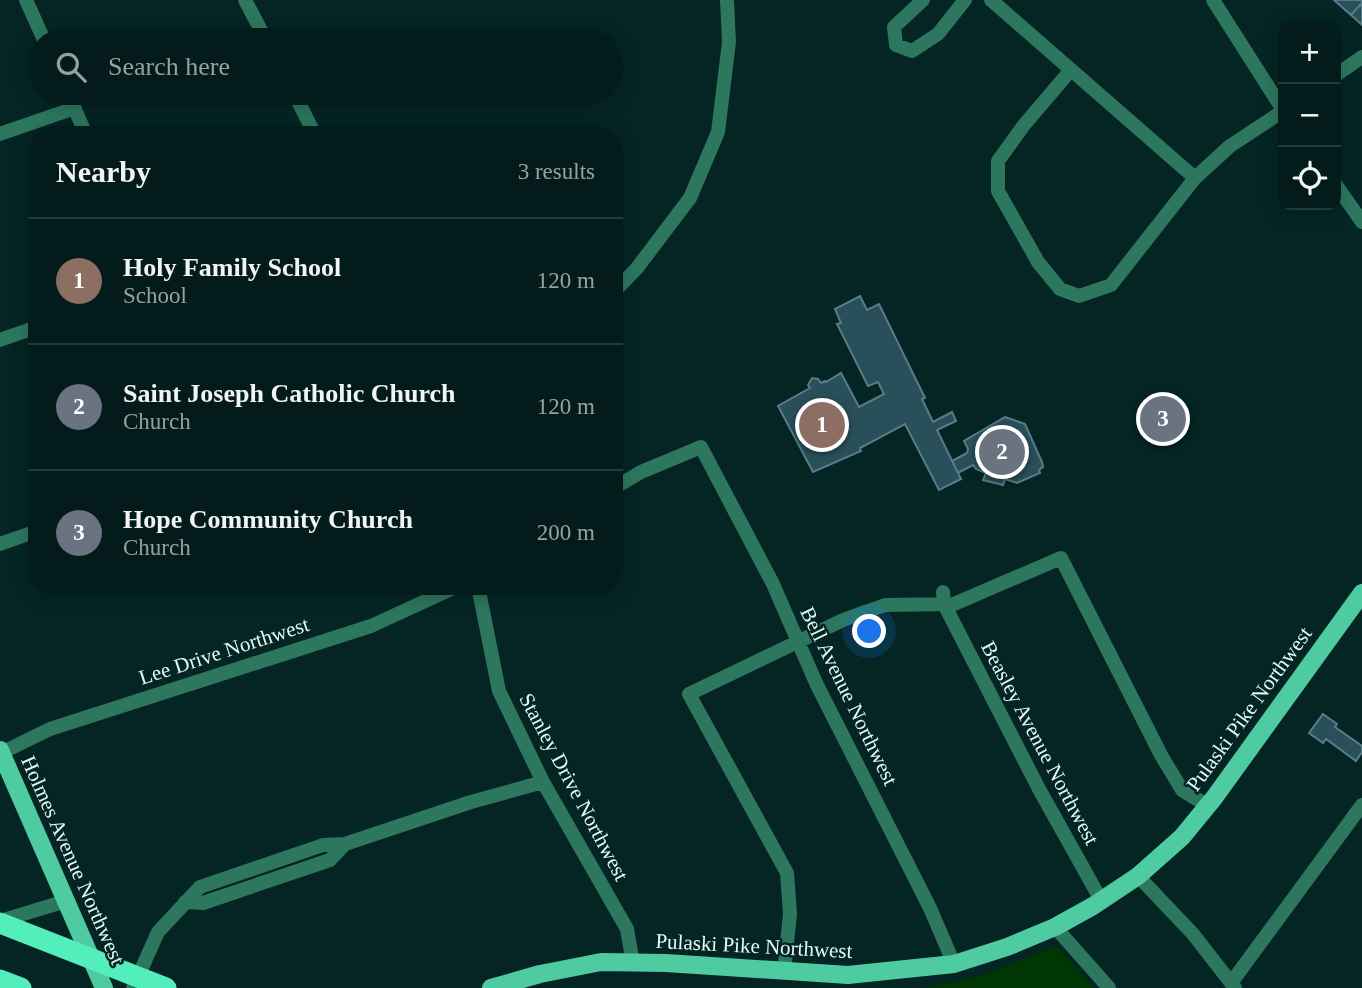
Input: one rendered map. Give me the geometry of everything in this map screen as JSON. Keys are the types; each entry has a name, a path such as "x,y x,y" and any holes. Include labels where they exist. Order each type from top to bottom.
{"highway":[{"path":"0,922 166,988"},
{"path":"0,980 21,988"}],"main road":[{"name":"Pulaski Pike Northwest","path":"491,988 540,974 601,962 848,975 954,964 1007,947 1055,927 1138,876 1182,837 1360,602"},
{"name":"Holmes Avenue Northwest","path":"1,752 104,988"}],"street":[{"path":"26,0 39,28"},
{"path":"246,0 260,28"},
{"path":"623,283 690,198 718,132 729,43 727,0"},
{"path":"923,0 894,27 896,46 912,51 938,34 965,0"},
{"path":"990,0 1195,178"},
{"path":"1213,0 1278,102"},
{"path":"1341,72 1362,57"},
{"path":"1070,71 1024,125 998,161 998,191 1038,262 1060,289 1079,296 1111,285 1195,178 1230,146 1278,113"},
{"path":"74,105 82,126"},
{"path":"300,105 310,126"},
{"path":"0,134 75,108"},
{"path":"1341,192 1362,222"},
{"path":"0,340 28,330"},
{"name":"Bell Avenue Northwest","path":"623,483 641,472 701,447 773,583 797,642 930,908 954,964"},
{"path":"0,544 28,534"},
{"path":"784,971 790,914 787,873 689,694 843,620 885,605 944,598 954,604 1061,558 1161,755 1182,790 1208,806"},
{"name":"Lee Drive Northwest","path":"1,752 51,729 371,626 438,595"},
{"name":"Stanley Drive Northwest","path":"480,595 499,691 543,782 627,929 633,963"},
{"name":"Beasley Avenue Northwest","path":"944,598 1039,789 1101,900"},
{"path":"133,988 158,932 200,887 323,845 345,844 471,802 543,782"},
{"path":"1138,876 1194,934 1233,985 1362,805"},
{"path":"0,922 66,901"},
{"path":"1055,927 1109,988"}],"green space":[{"path":"1057,946 1094,988 924,988 983,975"}],"building":[{"path":"1334,0 1362,0 1362,3 1351,15"},
{"path":"1362,3 1362,25 1351,15"},
{"path":"860,296 867,310 879,304 925,398 922,399 933,422 952,412 956,421 937,430 961,479 939,490 905,424 860,448 861,451 813,472 778,406 810,388 808,385 812,378 821,383 841,373 859,407 884,394 878,382 868,386 837,324 841,323 835,309"},
{"path":"1005,417 1025,424 1042,462 1040,473 1017,483 1005,479 1003,485 983,480 986,473 973,465 958,473 952,461 967,453 964,441"},
{"path":"1323,714 1337,724 1335,727 1362,746 1362,752 1356,761 1326,739 1323,743 1309,733"}],"place":[{"name":"Hope Community Church","path":"1163,419"},
{"name":"Holy Family School","path":"822,425"},
{"name":"Saint Joseph Catholic Church","path":"1002,452"}]}
